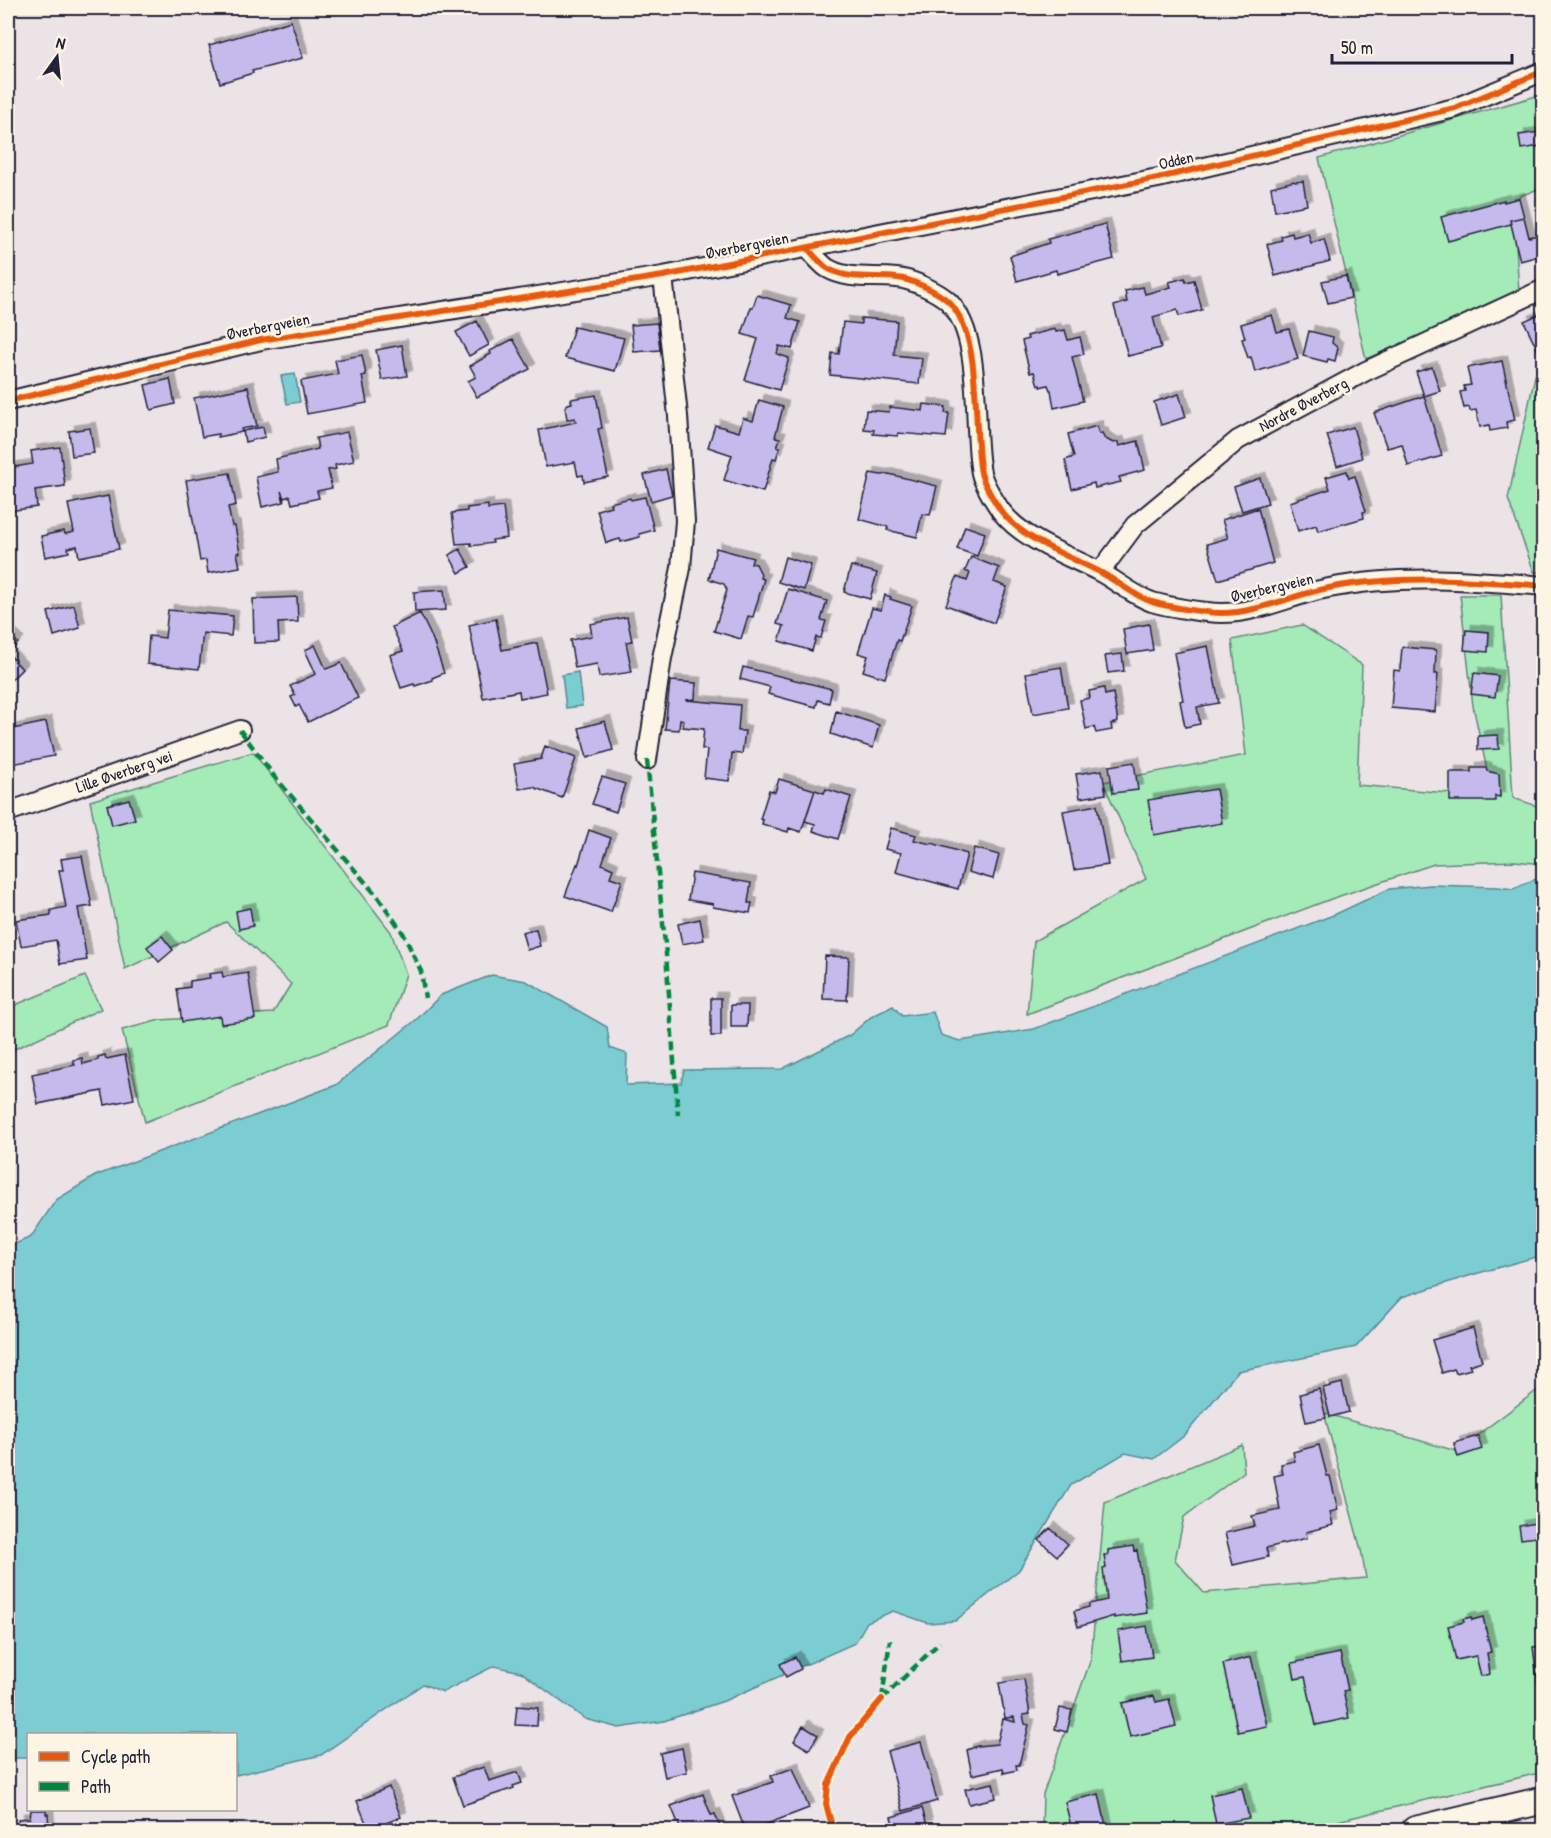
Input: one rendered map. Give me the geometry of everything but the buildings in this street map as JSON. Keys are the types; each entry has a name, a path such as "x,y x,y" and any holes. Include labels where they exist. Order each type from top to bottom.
{"street":[{"name":"Odden","path":"807,248 1158,178 1342,136 1455,108 1544,71"},
{"name":"Øverbergveien","path":"8,401 261,340 663,276 807,248 826,267 852,277 900,278 928,289 949,302 960,319 970,347 975,383 981,475 1002,512 1028,535 1152,602 1223,613 1255,608 1329,588 1367,583 1413,580 1544,586"},
{"path":"647,760 662,658 681,568 685,521 678,416 663,276"},
{"name":"Nordre Øverberg","path":"1100,572 1135,525 1238,440 1366,371 1544,289"},
{"name":"Lille Øverberg vei","path":"8,812 240,730"},
{"path":"1415,1830 1544,1800"}],"green space":[{"path":"1543,94 1543,187 1513,199 1519,292 1366,359 1319,158"},
{"path":"1543,368 1543,572 1534,572 1508,499 1535,376"},
{"path":"1460,595 1501,595 1513,798 1543,808 1543,864 1515,861 1434,864 1331,899 1027,1014 1034,941 1146,879 1103,782 1246,755 1232,640 1302,625 1362,665 1357,785 1493,797 1473,706"},
{"path":"253,752 391,932 406,974 389,1025 145,1122 122,1030 160,1020 273,1013 291,984 226,922 125,969 90,801"},
{"path":"85,976 101,1009 8,1052 8,1008"},
{"path":"1543,1386 1543,1772 1300,1830 1042,1830 1043,1794 1091,1659 1105,1502 1242,1445 1244,1472 1184,1517 1175,1560 1204,1593 1366,1578 1361,1550 1324,1413 1456,1451"}],"water":[{"path":"295,374 300,402 287,404 281,376"},
{"path":"578,672 582,706 566,708 562,675"},
{"path":"1538,878 1543,879 1543,1255 1402,1297 1356,1347 1238,1371 1184,1436 1154,1459 1125,1453 1071,1485 1019,1570 955,1621 928,1623 893,1611 867,1622 855,1643 724,1701 664,1721 619,1728 585,1719 521,1672 494,1666 443,1692 423,1684 321,1755 237,1775 237,1733 27,1733 27,1758 8,1758 8,1247 31,1237 56,1200 95,1176 336,1085 417,1019 441,995 492,975 526,981 607,1027 610,1048 627,1054 626,1085 681,1083 684,1070 782,1069 850,1035 871,1017 893,1006 902,1016 933,1012 941,1035 960,1041 1034,1029 1336,914 1389,889 1431,885 1513,889"}],"marked path":[{"path":"240,730 274,776 378,897 403,933 421,971 425,998"},
{"path":"647,760 666,954 678,1115"},
{"path":"882,1699 890,1640"},
{"path":"882,1699 940,1642"}],"cycle path":[{"path":"8,401 261,340 663,276 1158,178 1455,108 1544,71"},
{"path":"807,248 824,266 835,272 853,276 903,279 932,290 949,302 960,318 968,337 975,384 981,473 1001,511 1033,539 1098,571 1145,599 1177,608 1222,613 1263,607 1329,588 1382,581 1463,580 1544,586"},
{"path":"833,1830 826,1804 828,1785 850,1737 882,1699"}]}
